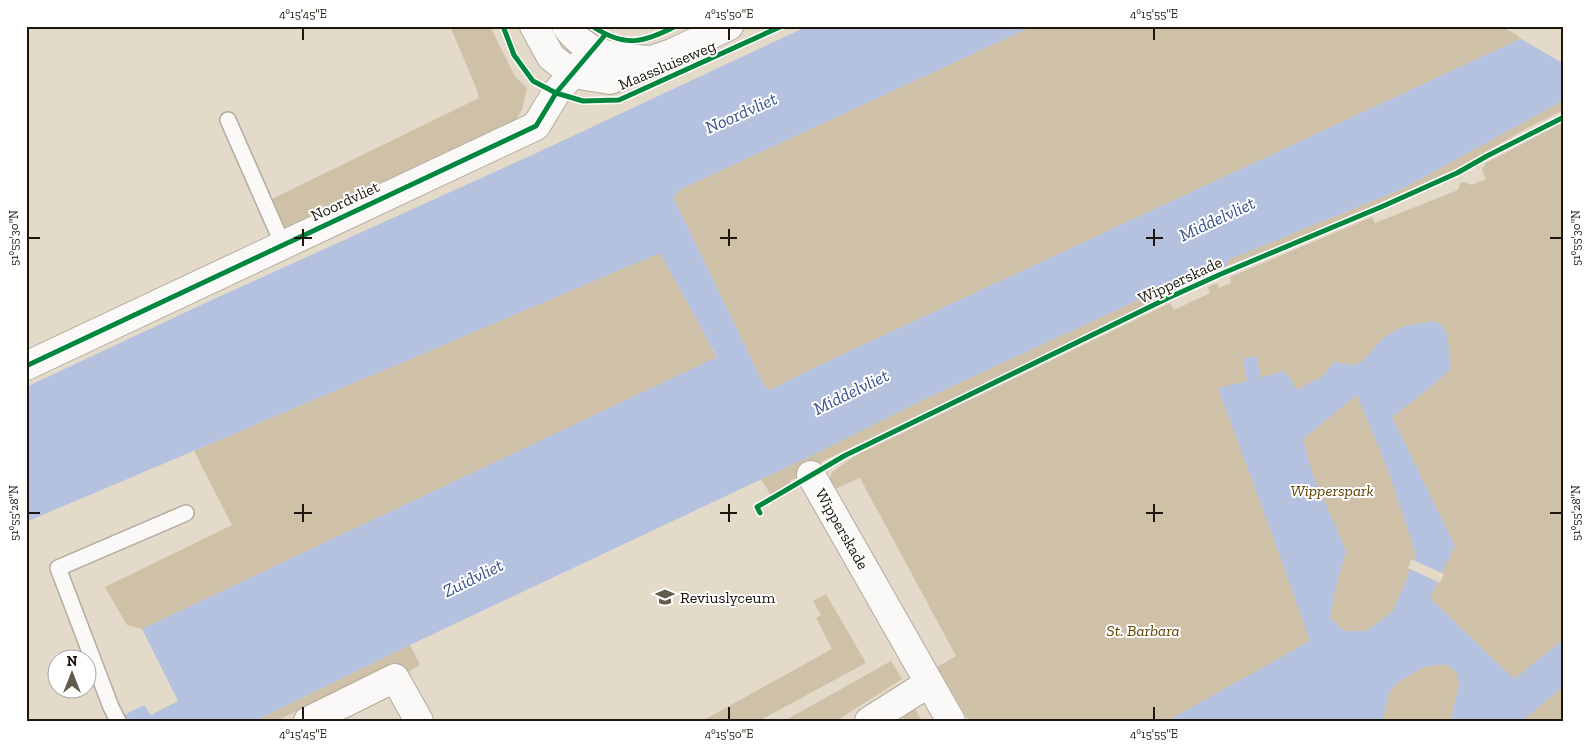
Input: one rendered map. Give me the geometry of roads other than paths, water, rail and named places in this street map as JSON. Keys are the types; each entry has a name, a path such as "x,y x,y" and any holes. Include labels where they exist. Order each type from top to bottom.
{"street":[{"path":"534,26 551,57 573,74"},
{"path":"566,26 571,33 592,51"},
{"name":"Maassluiseweg","path":"573,74 610,80 729,26"},
{"name":"Noordvliet","path":"26,366 536,126 556,93 592,51"},
{"name":"Maassluiseweg","path":"592,51 612,57 651,60"},
{"name":"Wipperskade","path":"811,475 951,721"},
{"path":"308,721 395,678 419,721"},
{"path":"869,721 929,683"}],"lane":[{"path":"228,120 283,244"},
{"path":"118,721 58,568 186,513"}],"water":[{"path":"808,26 1033,26 681,189 673,197 765,387 770,390 822,364 1522,38 1531,44 1564,28 1564,100 1402,189 1228,260 1227,266 1205,275 1196,273 927,398 815,454 410,645 255,721 112,721 144,705 151,715 178,701 142,629 717,357 660,253 26,522 26,387"},
{"path":"1433,321 1442,325 1447,333 1451,369 1392,417 1455,546 1430,598 1514,679 1564,639 1564,686 1522,721 1450,721 1459,685 1457,674 1449,665 1435,665 1422,668 1398,682 1390,691 1382,721 1167,721 1310,641 1218,388 1247,381 1243,359 1256,356 1261,378 1283,371 1292,381 1296,390 1323,376 1334,362 1353,365 1363,361 1383,338 1404,326","holes":["1357,395 1388,470 1416,554 1392,612 1366,631 1344,631 1330,618 1336,586 1346,551 1312,472 1303,439"]}],"place":[{"name":"Reviuslyceum","path":"665,597"}],"water label":[{"name":"Middelvliet","path":"1217,219"},
{"name":"Middelvliet","path":"851,392"},
{"name":"Zuidvliet","path":"473,578"}],"park label":[{"name":"Wipperspark","path":"1332,490"},
{"name":"St. Barbara","path":"1143,630"}]}
